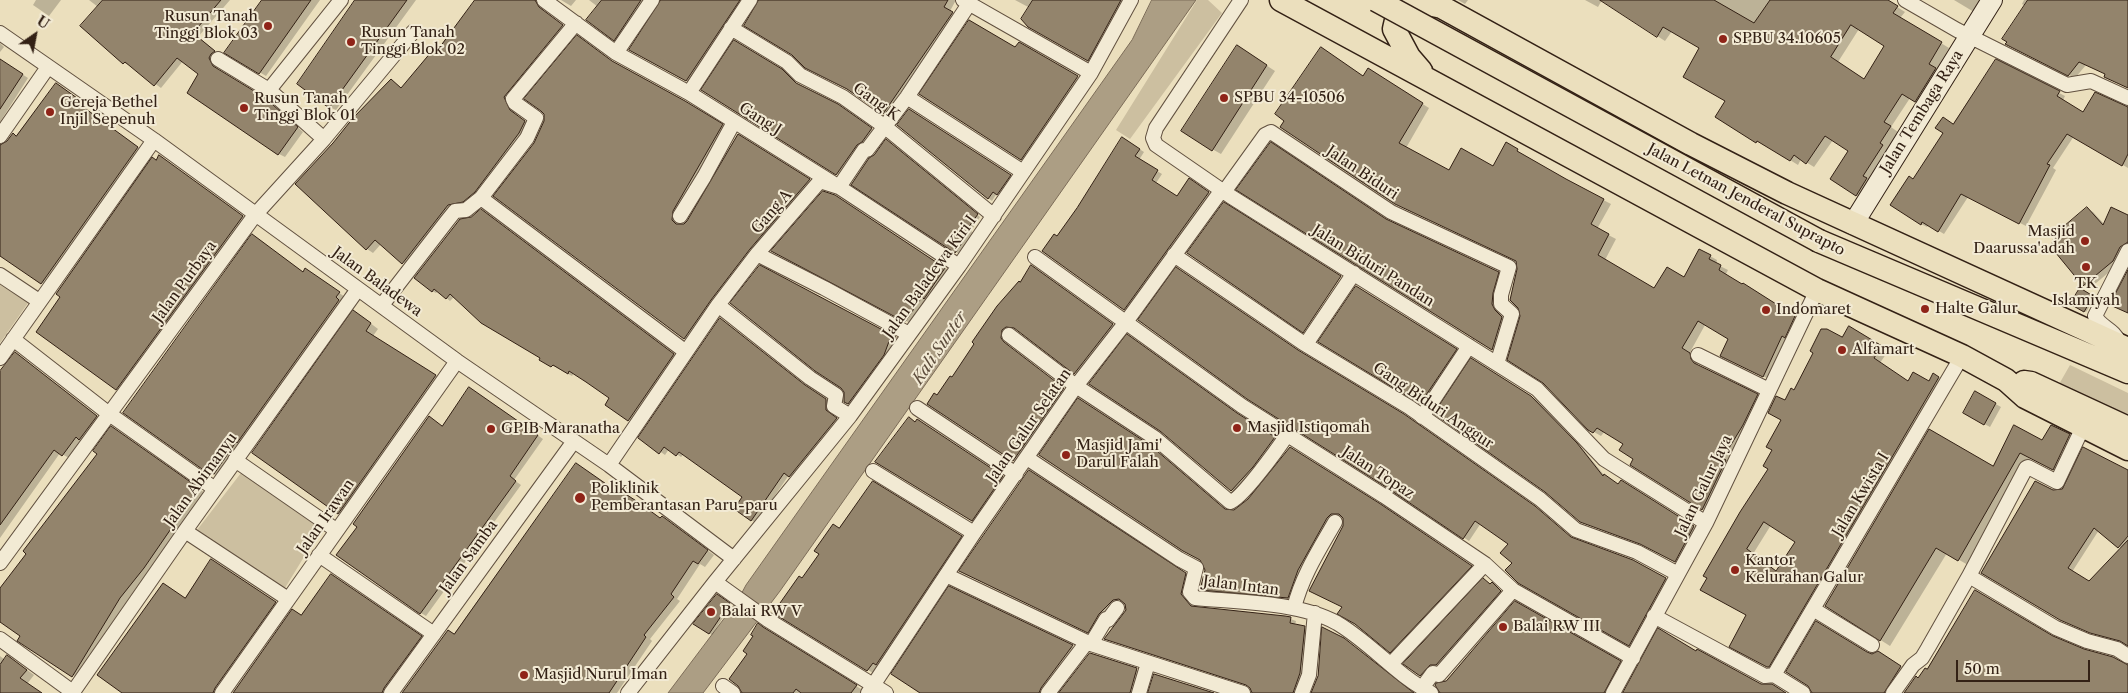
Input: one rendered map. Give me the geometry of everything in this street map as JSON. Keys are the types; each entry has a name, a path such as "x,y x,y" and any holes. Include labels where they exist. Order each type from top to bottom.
{"main road":[{"path":"1282,0 1817,290 1962,356 2006,380 2025,397 2128,448"},
{"name":"Jalan Letnan Jenderal Suprapto","path":"1376,0 1818,241 2128,372"},
{"path":"1426,78 1409,57 1394,30 1399,12 1410,5 1436,4"},
{"name":"Jalan Letnan Jenderal Suprapto","path":"1436,4 1691,144 1853,224 2124,347"},
{"path":"2006,380 2031,383 2128,428"}],"street":[{"path":"269,90 341,0"},
{"name":"Gang J","path":"544,0 616,53 688,93 839,187 959,266"},
{"path":"616,53 652,0"},
{"path":"688,93 750,0"},
{"name":"Jalan Baladewa Kiri I","path":"628,693 720,586 734,559 850,416 959,266 1091,73 1131,0"},
{"name":"Jalan Biduri Pandan","path":"1241,0 1156,128 1153,138 1156,145 1223,192 1498,364 1544,395 1604,459 1706,522"},
{"path":"1905,0 2067,85 2090,81 2128,98"},
{"name":"Jalan Tembaga Raya","path":"1853,224 1992,0"},
{"path":"839,187 864,150 867,150 907,97 966,2 1091,73"},
{"path":"387,298 455,211 466,210 481,198 527,138 536,118 513,99 576,23"},
{"name":"Gang K","path":"731,28 787,62 800,75 843,97 884,126 994,216"},
{"name":"Jalan Purbaya","path":"0,563 108,413 258,211 324,139 413,32"},
{"name":"Jalan Baladewa","path":"0,33 258,211 358,289 387,298 457,361 609,465 734,559"},
{"path":"218,59 269,90 324,139"},
{"path":"0,136 48,67"},
{"path":"907,97 1024,172"},
{"path":"680,216 734,122"},
{"name":"Jalan Biduri","path":"1223,192 1265,135 1270,132 1391,212 1509,267 1501,295 1501,304 1512,314 1498,364"},
{"path":"0,358 154,140"},
{"name":"Gang A","path":"609,465 718,305 757,254 820,182 839,187"},
{"name":"Jalan Galur Selatan","path":"870,689 974,533 1076,386 1223,192"},
{"path":"481,198 686,352"},
{"path":"2124,347 2113,331 2098,321 2095,316 2128,252"},
{"path":"757,254 909,334"},
{"name":"Gang Biduri Anggur","path":"1174,255 1306,344 1422,417 1540,499 1576,530 1637,552 1678,574"},
{"name":"Jalan Topaz","path":"1036,257 1242,406 1384,496 1485,564 1513,590 1633,658"},
{"path":"1306,344 1354,273"},
{"path":"0,275 39,301"},
{"name":"Jalan Abimanyu","path":"74,692 184,530 358,289"},
{"name":"Jalan Galur Jaya","path":"1613,693 1706,522 1817,290"},
{"path":"718,305 810,378 836,395 834,406 850,416"},
{"path":"1008,335 1076,386 1155,438 1230,502 1237,499 1268,463 1288,434"},
{"path":"13,339 108,413 215,489"},
{"path":"1422,417 1469,346"},
{"path":"1698,356 1769,390"},
{"name":"Jalan Kwista I","path":"1774,675 1962,356"},
{"name":"Jalan Irawan","path":"222,693 457,361"},
{"path":"917,408 1016,474"},
{"path":"1893,693 1928,648 2026,468 2057,482 2083,427"},
{"name":"Jalan Samba","path":"391,693 574,441"},
{"name":"Jalan Intan","path":"1027,458 1179,559 1196,568 1190,592 1195,598 1294,608 1315,613 1338,624 1378,652 1410,681 1426,691"},
{"path":"235,460 336,530"},
{"path":"873,471 974,533"},
{"path":"1294,608 1299,589 1310,565 1335,522"},
{"path":"184,530 288,599"},
{"path":"319,555 434,634"},
{"path":"1391,664 1485,564"},
{"path":"946,576 1089,643 1148,663 1168,667 1243,693"},
{"path":"1968,576 2056,628 2087,641 2117,649 2128,656"},
{"path":"720,586 870,689 886,693"},
{"path":"1426,691 1433,673 1439,675 1513,590"},
{"path":"1048,693 1106,619 1108,620 1117,608"},
{"path":"1813,609 1872,645"},
{"path":"1302,693 1309,675 1315,613"},
{"path":"1654,616 1765,676 1774,675 1803,693"},
{"path":"0,639 74,692"},
{"path":"1139,693 1148,663"}],"shaded area":[{"path":"1197,0 1208,0 1222,13 1130,139 1116,130"},
{"path":"0,284 28,303 0,343"},
{"path":"2070,365 2128,393 2128,418 2058,386"},
{"path":"241,473 321,529 285,588 197,530"}],"water":[{"name":"Kali Sunter","path":"1152,0 1196,0 780,591 703,693 668,693 738,600 746,585 1132,40"}],"building":[{"path":"103,0 221,0 193,33 215,51 209,58 213,66 264,97 298,127 278,155 187,93 198,74 177,58 154,86 125,62 123,64 80,26"},
{"name":"Rusun Tanah Tinggi Blok 03","path":"262,0 311,0 259,74 224,53"},
{"name":"Rusun Tanah Tinggi Blok 02","path":"355,0 407,0 329,108 297,84"},
{"path":"475,0 535,0 539,7 563,25 504,97 510,110 525,121 519,133 475,192 463,202 448,205 402,264 375,240 366,250 295,184 353,118 391,79 401,88 432,51 435,53"},
{"path":"602,0 641,0 614,41 586,20"},
{"path":"661,0 740,0 686,81 629,50"},
{"path":"759,0 948,0 944,7 953,12 883,114 847,89 805,68 792,55 744,26"},
{"path":"1033,0 1121,0 1088,61 1028,27 1021,19"},
{"path":"1600,0 1714,0 1754,23 1770,0 1888,0 1898,6 1893,13 1942,42 1929,64 1936,68 1915,102 1902,94 1884,122 1891,126 1880,143 1883,145 1863,176 1867,178 1856,196 1830,179 1848,151 1825,136 1806,164 1794,155 1790,161 1757,141 1756,143 1715,117 1725,101 1683,77 1699,48 1663,27 1657,37","holes":["1851,25 1884,46 1864,79 1831,57"]},
{"path":"2028,0 2128,0 2128,88 2104,77 2105,74 2079,62 2068,76 2005,44 2007,42 2002,39"},
{"path":"969,20 1015,47 1019,42 1078,76 1021,160 919,94"},
{"path":"577,35 612,61 723,124 673,211 672,220 676,224 684,224 687,221 738,134 810,179 750,249 684,339 493,196 534,143 544,121 544,114 524,99"},
{"path":"734,40 782,69 796,83 838,104 872,128 862,142 857,145 836,175 701,90"},
{"name":"SPBU 34-10506","path":"1237,45 1267,65 1212,151 1181,131"},
{"path":"1321,47 1363,76 1368,68 1423,103 1399,143 1449,170 1461,148 1493,166 1506,142 1518,149 1517,151 1604,199 1591,224 1609,234 1598,255 1654,288 1667,267 1684,277 1699,249 1711,255 1709,259 1721,265 1719,270 1795,316 1785,338 1782,336 1763,377 1720,356 1728,339 1698,321 1682,348 1690,353 1694,363 1758,394 1743,425 1723,458 1726,460 1702,510 1630,465 1633,459 1619,450 1623,444 1597,428 1593,433 1588,430 1543,383 1507,360 1520,316 1518,308 1510,300 1517,269 1516,261 1395,204 1280,127 1284,121 1275,114"},
{"path":"0,59 23,74 0,109"},
{"path":"1996,59 2060,91 2057,96 2083,112 2095,92 2128,107 2128,154 2122,166 2067,134 2047,164 2050,165 2019,224 1961,194 1938,232 1922,222 1921,225 1890,205 1909,176 1913,179 1943,133 1935,128 1943,117 1953,124"},
{"path":"56,83 77,98 75,101 138,147 41,284 0,256 0,145 7,141 13,133 16,136"},
{"path":"909,109 1011,175 997,195 993,192 988,199 897,125"},
{"path":"1122,137 1140,149 1135,156 1158,170 1152,180 1177,196 1189,178 1209,192 1124,310 1042,251 1054,234 1057,236 1077,208"},
{"path":"886,139 978,214 968,228 971,230 955,253 851,185 869,158 874,155"},
{"path":"1271,142 1386,219 1499,272 1492,304 1502,317 1492,350 1236,190"},
{"path":"159,155 243,216 116,390 36,332 60,297 56,294 152,157 156,160"},
{"path":"823,191 835,195 945,268 924,299 922,297 905,322 771,251"},
{"path":"1224,202 1341,276 1303,333 1187,253"},
{"name":"Masjid Daarussa'adah","path":"2087,207 2103,225 2111,207 2128,215 2128,242 2120,247 2113,261 2083,286 2051,247 2055,234"},
{"path":"481,209 674,354 628,421 605,405 609,398 586,382 569,371 568,374 553,365 551,367 539,360 540,358 481,323 450,294 446,299 434,289 432,292 414,278 460,219 471,217"},
{"path":"252,234 303,272 305,268 340,292 336,297 339,300 214,474 211,472 209,474 123,413"},
{"path":"760,265 896,337 895,339 891,336 884,355 848,404 844,402 844,392 841,388 815,371 730,303"},
{"path":"1031,265 1113,324 1074,374 1014,328 1006,327 1002,330 1001,338 1004,342 1064,388 1013,461 927,404 934,393 937,395 950,376 952,377 974,344 972,342 997,306 1020,282"},
{"path":"1176,267 1298,350 1404,414 1535,506 1571,537 1633,560 1666,578 1629,646 1518,583 1505,570 1512,563 1500,553 1508,544 1475,521 1463,539 1389,489 1247,399 1138,320"},
{"path":"2128,270 2128,313 2110,305"},
{"path":"1356,286 1457,349 1420,404 1318,342"},
{"path":"2080,288 2093,296 2084,312 2070,304"},
{"path":"353,310 371,323 366,331 436,375 338,514 252,453"},
{"path":"720,318 805,385 826,399 826,410 837,418 789,477 784,473 751,521 734,509 742,497 679,452 676,456 664,447 659,454 638,438"},
{"path":"1849,326 1882,346 1874,358 1908,381 1913,372 1929,381 1933,373 1939,377 1769,667 1767,667 1729,647 1746,615 1700,590 1707,578 1703,576 1740,512 1768,469 1763,466 1772,450 1766,447 1781,420 1768,413 1776,396 1785,400 1791,388 1794,390 1813,353 1810,351 1821,329 1827,329 1842,337","holes":["1764,522 1795,542 1776,571 1747,549"]},
{"path":"1127,334 1237,413 1275,437 1253,467 1231,491 1160,431 1089,384"},
{"path":"15,352 97,416 79,440 76,437 62,456 54,450 0,525 0,371"},
{"path":"1471,358 1531,396 1577,443 1603,476 1604,474 1618,484 1621,480 1694,526 1675,562 1640,544 1580,522 1545,492 1434,414"},
{"path":"469,387 538,435 510,476 516,481 420,614 336,555 357,527 353,524 429,416 442,426"},
{"path":"1975,391 1996,403 1984,425 1963,413"},
{"path":"1078,398 1150,445 1225,509 1234,510 1248,499 1290,447 1379,503 1472,566 1390,653 1355,624 1337,614 1342,607 1309,591 1343,526 1343,518 1339,514 1331,514 1327,518 1298,570 1288,598 1200,590 1205,570 1200,560 1183,551 1039,455"},
{"path":"909,417 915,422 917,419 1003,476 972,521 875,462"},
{"path":"2014,425 2042,440 2051,425 2070,434 2053,470 2020,453 1958,561 1936,548 1880,641 1825,606 1929,429 1993,466"},
{"path":"111,426 199,488 144,568 120,598 72,677 17,641 20,636 0,622 0,588 26,554 23,551 97,454 93,451"},
{"path":"2083,447 2128,470 2128,536 2118,548 2094,528 2068,568 2089,581 2128,540 2128,646 2120,641 2090,633 2060,620 1981,573 2035,481 2053,490 2062,489"},
{"path":"576,463 622,495 624,493 660,518 662,516 708,550 698,564 693,561 671,594 674,597 644,635 646,637 609,693 402,693 448,630 454,634"},
{"path":"1029,470 1186,573 1181,594 1191,606 1291,617 1290,623 1305,626 1300,673 1293,693 1252,693 1246,685 1104,639 1126,610 1125,604 1119,599 1113,600 1099,614 1088,633 959,571"},
{"path":"873,481 962,536 876,665 873,663 867,671 773,613 799,576 802,578 819,554 814,551 833,524 839,528"},
{"path":"211,559 276,602 213,693 122,693 97,675 163,583 185,598"},
{"path":"331,574 422,636 382,693 233,693 292,609 301,615"},
{"path":"1483,578 1490,584 1492,582 1501,591 1436,665 1430,665 1420,676 1403,664"},
{"path":"949,586 1073,645 1039,693 920,693 891,674"},
{"path":"1975,590 2053,636 2084,649 2113,657 2128,665 2128,693 1904,693 1916,676 1918,678 1925,668 1927,669"},
{"name":"Balai RW V","path":"717,594 730,603 709,634 693,624"},
{"path":"1515,601 1621,661 1604,693 1440,693 1435,685 1436,683 1446,681"},
{"path":"1816,621 1867,652 1872,654 1878,651 1901,666 1884,693 1812,693 1808,686 1786,672"},
{"path":"758,623 857,685 851,693 801,693 796,689 793,693 742,693 738,686 729,679 747,654 743,651 753,636 751,635"},
{"path":"1322,627 1344,638 1414,693 1311,693 1318,676"},
{"path":"1658,628 1696,651 1697,649 1761,684 1772,684 1786,693 1623,693"},
{"path":"1090,653 1137,668 1130,693 1059,693"},
{"path":"7,655 27,670 20,678 42,693 0,693 0,665"},
{"path":"1154,674 1214,693 1148,693"}],"place":[{"name":"Rusun Tanah Tinggi Blok 03","path":"268,26"},
{"name":"SPBU 34.10605","path":"1723,39"},
{"name":"Rusun Tanah Tinggi Blok 02","path":"351,42"},
{"name":"SPBU 34-10506","path":"1224,98"},
{"name":"Rusun Tanah Tinggi Blok 01","path":"244,108"},
{"name":"Gereja Bethel Injil Sepenuh","path":"50,112"},
{"name":"Masjid Daarussa'adah","path":"2085,241"},
{"name":"TK Islamiyah","path":"2086,267"},
{"name":"Halte Galur","path":"1925,309"},
{"name":"Indomaret","path":"1766,310"},
{"name":"Alfamart","path":"1842,350"},
{"name":"Masjid Istiqomah","path":"1237,428"},
{"name":"GPIB Maranatha","path":"491,429"},
{"name":"Masjid Jami' Darul Falah","path":"1066,455"},
{"name":"Poliklinik Pemberantasan Paru-paru","path":"580,498"},
{"name":"Kantor Kelurahan Galur","path":"1735,570"},
{"name":"Balai RW V","path":"711,612"},
{"name":"Balai RW III","path":"1503,627"},
{"name":"Masjid Nurul Iman","path":"524,675"}]}
